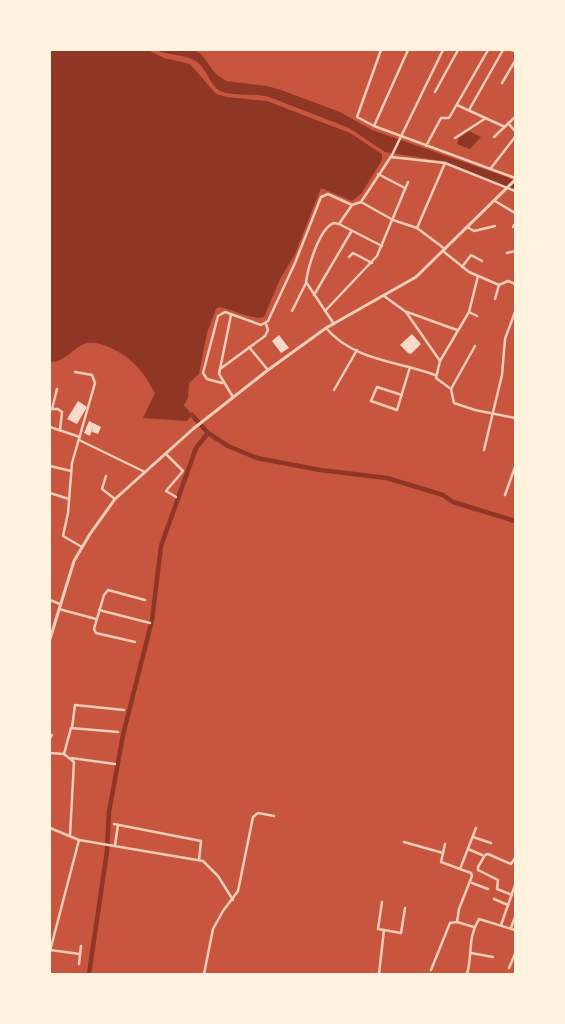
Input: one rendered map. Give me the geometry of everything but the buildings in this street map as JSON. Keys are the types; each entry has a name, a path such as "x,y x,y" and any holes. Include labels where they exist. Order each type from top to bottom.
{"street":[{"path":"50,638 74,562 82,547 115,500 201,422 268,370 326,328 416,277 495,201 515,179 491,168 400,137 358,117 381,50"},
{"path":"374,126 408,50"},
{"path":"339,224 352,205 361,202 378,174 392,156 443,50"},
{"path":"435,92 458,50"},
{"path":"426,146 441,118 449,118 488,50"},
{"path":"469,110 503,50"},
{"path":"502,83 515,61"},
{"path":"457,105 505,127"},
{"path":"494,137 515,117"},
{"path":"455,138 486,118"},
{"path":"508,123 515,131"},
{"path":"491,168 515,137"},
{"path":"392,156 445,164 515,191"},
{"path":"417,228 445,164"},
{"path":"378,174 405,188"},
{"path":"325,311 372,263 382,246 408,182"},
{"path":"265,324 296,263 321,197 328,194 352,205"},
{"path":"495,201 515,213"},
{"path":"361,202 392,220 417,228 462,267 499,285"},
{"path":"292,310 306,282 310,261 328,227 334,222 382,246"},
{"path":"467,227 474,232 495,226"},
{"path":"314,295 352,232"},
{"path":"507,253 515,252"},
{"path":"349,257 353,254 372,263"},
{"path":"462,267 471,256 482,261"},
{"path":"478,276 470,312 440,361 435,375 437,380 451,389 455,404 515,418"},
{"path":"494,298 499,285 508,281 515,283"},
{"path":"306,282 334,324"},
{"path":"384,296 406,312 458,330"},
{"path":"222,383 205,377 204,365 218,316 222,312 255,324 265,324"},
{"path":"406,312 440,361"},
{"path":"470,312 477,316"},
{"path":"484,450 502,375 505,339 515,312"},
{"path":"231,314 218,374 222,383 233,397"},
{"path":"220,368 266,335 268,330 265,324"},
{"path":"326,328 337,338 380,361 410,367 435,375"},
{"path":"451,389 475,346"},
{"path":"249,347 268,370"},
{"path":"334,390 357,350"},
{"path":"402,395 377,387 371,401 397,410 402,395 410,367"},
{"path":"75,372 92,375 95,383 71,471 63,536 82,547"},
{"path":"57,389 51,409 58,409 62,412 60,430"},
{"path":"50,427 79,438 145,472"},
{"path":"166,454 183,470 166,491 176,497"},
{"path":"50,466 71,471"},
{"path":"505,494 515,467"},
{"path":"106,476 102,489 115,500"},
{"path":"50,493 69,499"},
{"path":"135,642 96,633 94,629 96,619 104,595 108,590 145,600"},
{"path":"50,600 60,604"},
{"path":"58,609 96,619"},
{"path":"99,610 150,623"},
{"path":"64,754 69,730 72,728 75,705 124,710"},
{"path":"72,728 118,732"},
{"path":"50,752 64,754 73,760 70,836"},
{"path":"70,758 115,764"},
{"path":"204,974 213,929 223,911 238,891 253,817 258,813 274,816"},
{"path":"114,824 201,841 199,860"},
{"path":"113,845 118,825"},
{"path":"50,828 79,840 199,860 206,863 218,876 233,900"},
{"path":"460,869 476,828"},
{"path":"472,836 491,843"},
{"path":"79,840 51,941 50,951 80,954"},
{"path":"404,842 443,854"},
{"path":"445,844 441,862 471,873 472,883 459,908 457,922"},
{"path":"468,849 482,855"},
{"path":"512,895 497,889 498,880 478,870 478,867 485,855 492,855 511,864 515,858"},
{"path":"472,883 488,889"},
{"path":"501,925 515,885"},
{"path":"494,899 508,905"},
{"path":"382,902 378,929 401,933 406,908"},
{"path":"511,928 515,917"},
{"path":"467,974 471,953 469,944 474,927 480,918 515,930"},
{"path":"431,970 448,925 457,922 474,927"},
{"path":"378,974 384,930"},
{"path":"78,964 81,946"},
{"path":"471,953 493,957"},
{"path":"509,968 515,954"}],"shaded area":[{"path":"50,50 148,50 164,58 190,64 216,94 267,101 350,133 382,154 382,160 361,194 352,201 321,188 295,254 280,279 264,317 249,316 219,307 216,309 207,333 199,374 189,383 188,398 184,405 192,415 187,421 143,418 155,393 144,375 135,365 122,354 107,346 91,343 84,344 64,358 50,362"},
{"path":"156,50 193,50 201,54 215,73 226,81 267,86 340,112 372,130 507,177 515,181 515,190 442,161 385,152 349,128 269,97 226,93 216,88 201,66 193,59"},
{"path":"469,131 481,137 470,149 457,144 459,138"}],"waterway":[{"path":"89,974 107,851 109,812 123,735 152,620 161,546 196,448 208,433 192,415"},
{"path":"208,433 228,446 257,458 320,470 387,478 443,495 453,502 515,521"}]}
